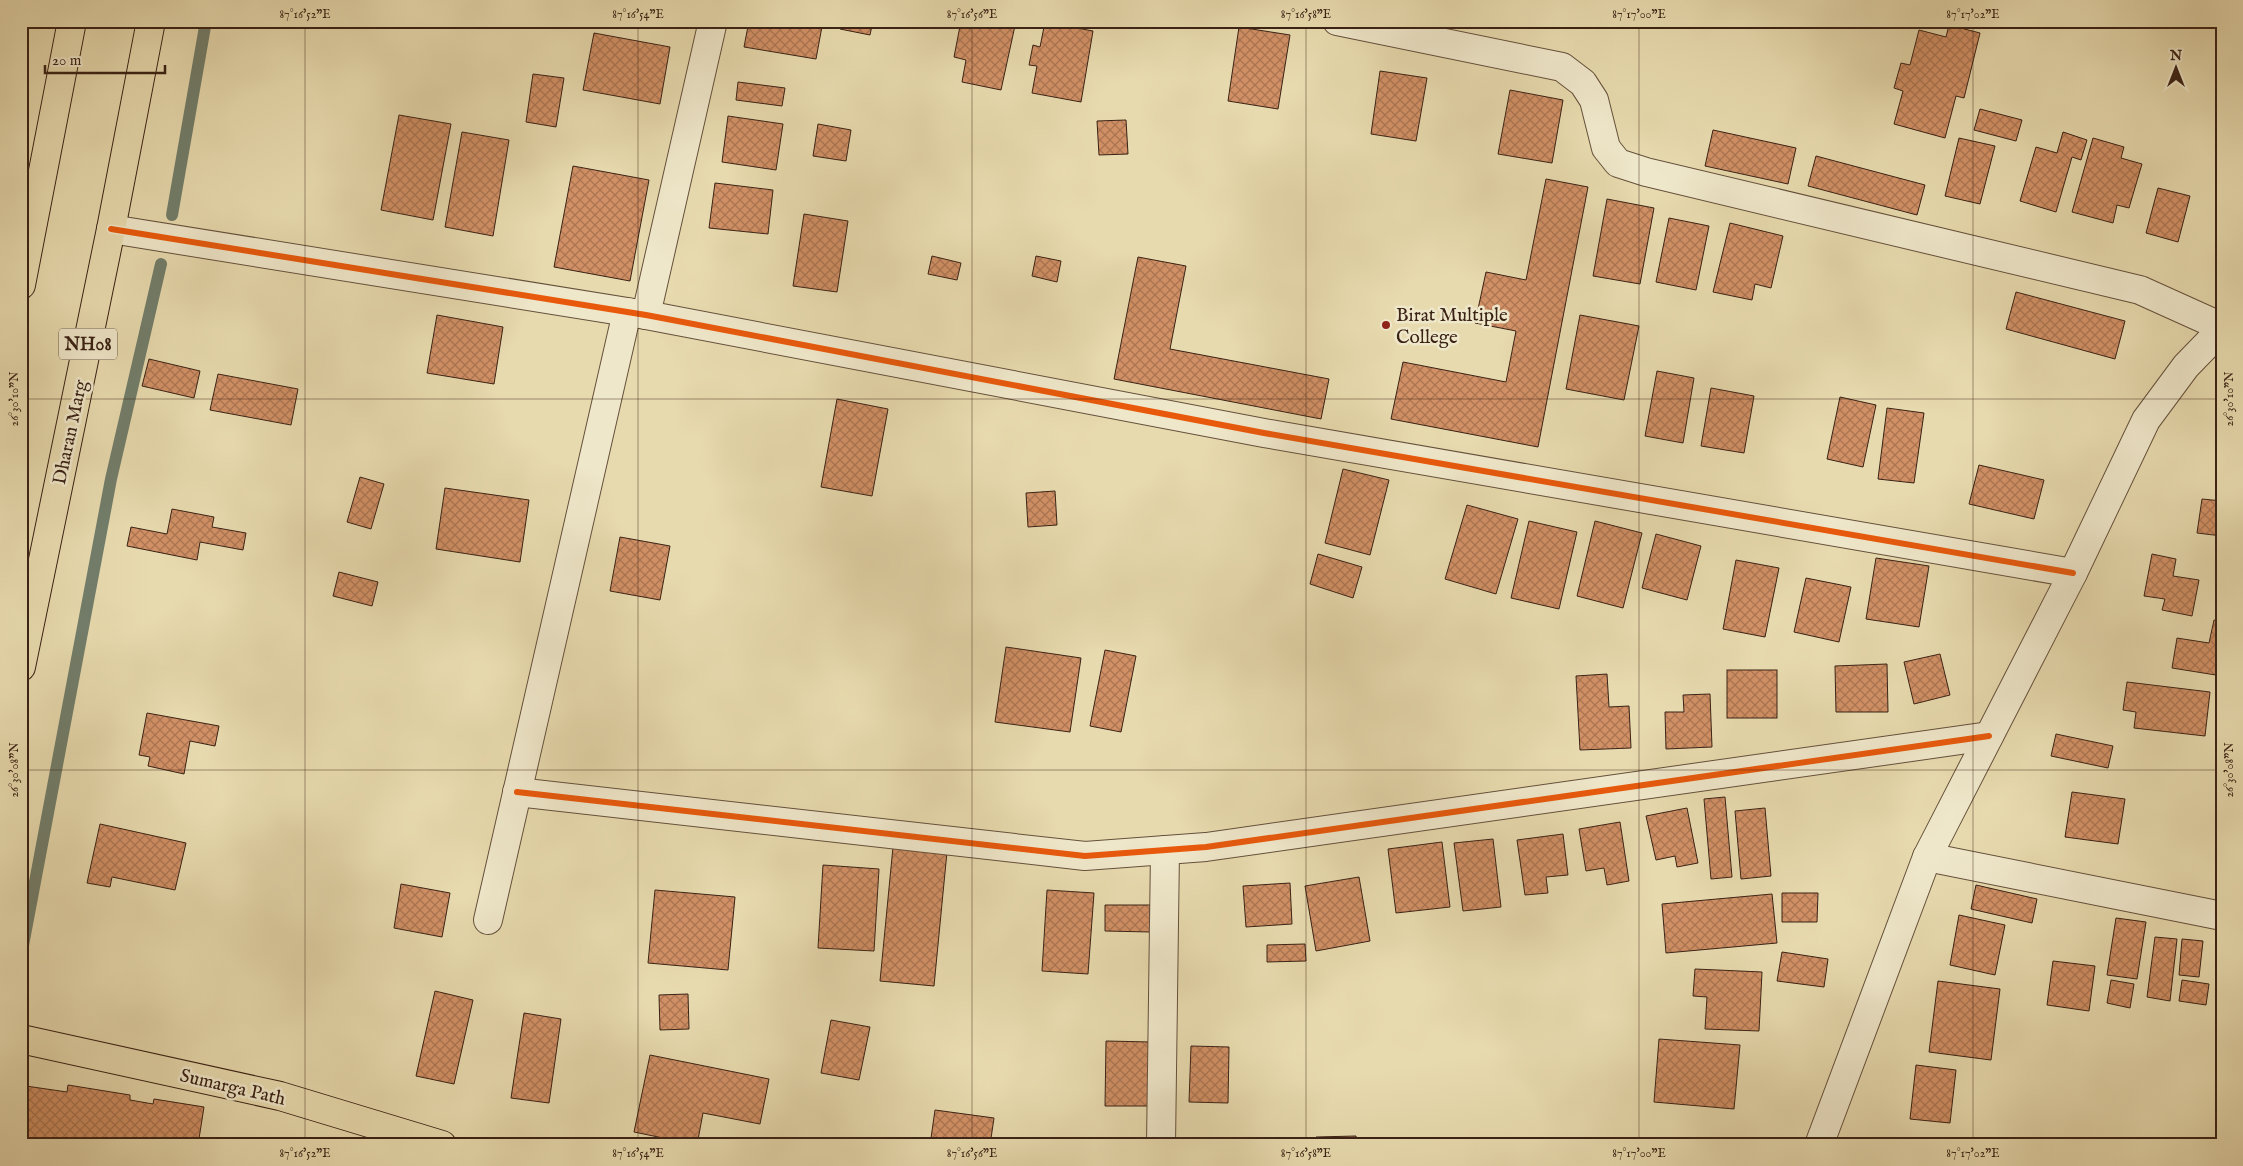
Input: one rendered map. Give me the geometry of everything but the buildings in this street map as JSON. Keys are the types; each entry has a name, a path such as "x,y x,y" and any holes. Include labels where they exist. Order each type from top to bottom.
{"main road":[{"path":"21,285 72,21"},
{"name":"Dharan Marg","path":"21,666 111,229 150,21"},
{"name":"Sumarga Path","path":"21,1039 280,1096 442,1145"}],"street":[{"path":"488,920 517,792 636,314 712,21"},
{"path":"1337,21 1562,67 1583,83 1594,100 1606,148 1618,163 1656,174 2140,290 2222,328 2186,366 2146,420 2073,573 1927,857 1819,1145"},
{"path":"111,229 636,314 1264,433 2073,573"},
{"path":"517,792 1086,856 1206,847 1990,736"},
{"path":"1161,1145 1165,850"},
{"path":"1927,857 2222,916"}],"waterway":[{"path":"172,215 206,21"},
{"path":"21,956 111,479 161,264"}],"cycle path":[{"path":"111,229 646,315 1264,433 2073,573"},
{"path":"517,792 1085,856 1206,847 1989,736"}],"place":[{"name":"Birat Multiple College","path":"1386,325"}]}
